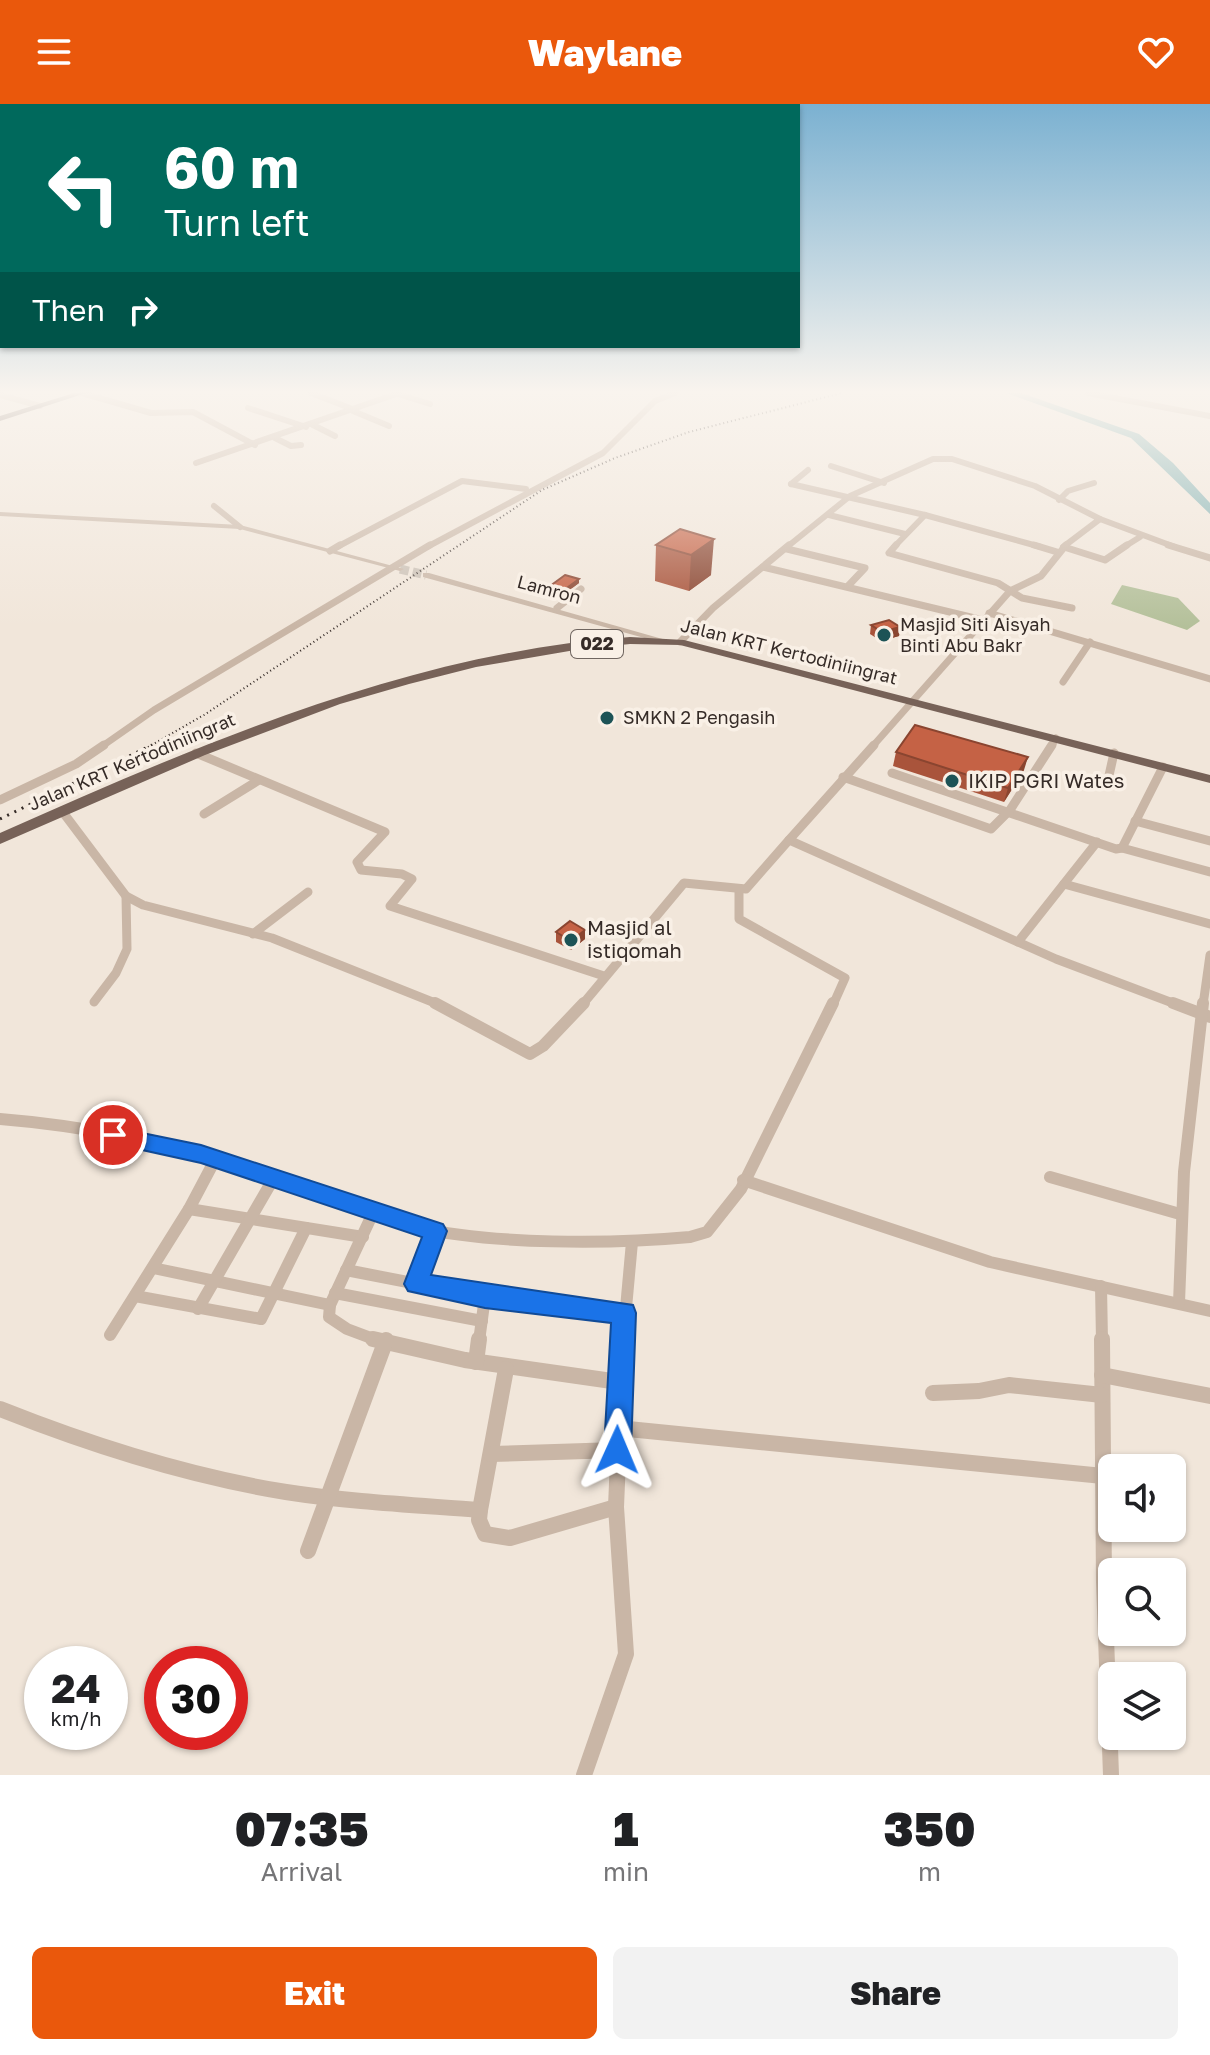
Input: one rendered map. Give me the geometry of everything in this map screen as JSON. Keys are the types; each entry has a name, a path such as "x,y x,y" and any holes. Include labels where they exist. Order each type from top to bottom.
{"main road":[{"name":"Jalan KRT Kertodiniingrat","path":"0,839 196,753 337,699 456,666 631,634 680,642 1210,779"}],"street":[{"path":"0,800 76,764 154,710 526,489 565,471"},
{"path":"807,471 791,484 1105,560 1140,537"},
{"path":"847,471 884,483"},
{"path":"680,642 713,608 850,496 911,471"},
{"path":"987,471 1035,486 1140,537 1210,558"},
{"path":"330,551 462,481 526,489"},
{"path":"1059,500 1068,491 1094,483"},
{"path":"214,506 220,514 240,527"},
{"path":"0,514 240,527 396,568"},
{"path":"829,515 905,534"},
{"path":"925,515 889,551 892,555 1013,589 1022,598 1072,608"},
{"path":"62,811 126,896 172,915 253,934 431,1001 530,1054 542,1048 684,883 746,889 986,616 1013,589 1041,576 1061,550 1100,519"},
{"path":"787,549 865,568 848,586"},
{"path":"763,567 1090,642 1210,679"},
{"name":"Lamron","path":"426,575 557,608 631,634"},
{"path":"557,608 581,589"},
{"path":"1063,682 1090,642"},
{"path":"843,777 986,829 994,829 1010,810 1056,738"},
{"path":"196,753 385,832 385,836 357,862 361,870 402,874 412,879 390,906 604,976"},
{"path":"1108,780 1114,753"},
{"path":"1122,848 1163,767"},
{"path":"892,773 1010,810 1097,842 1210,872"},
{"path":"204,814 259,780"},
{"path":"1135,821 1210,841"},
{"path":"789,840 1018,942 1206,1015"},
{"path":"1018,942 1083,864 1097,842"},
{"path":"1064,884 1210,924"},
{"path":"0,1119 82,1130 216,1158 275,1176 373,1213 435,1231 632,1242 678,1240 708,1231 743,1180 845,978 739,919 739,890"},
{"path":"253,934 308,892"},
{"path":"94,1002 125,953 128,934 123,914 126,896"},
{"path":"1179,1303 1180,1214 1187,1111 1206,1015 1210,955"},
{"path":"110,1335 189,1209 216,1158"},
{"path":"198,1309 275,1176"},
{"path":"1050,1177 1180,1214"},
{"path":"743,1180 990,1262 1210,1311"},
{"path":"189,1209 363,1237"},
{"path":"373,1213 332,1299 329,1317 334,1323 386,1340 506,1369 619,1382"},
{"path":"135,1296 256,1321 264,1316 306,1228"},
{"path":"416,1284 435,1231"},
{"path":"584,1775 626,1654 627,1632 616,1507 619,1382 632,1242"},
{"path":"153,1268 275,1294 332,1299 482,1321"},
{"path":"346,1270 485,1297 624,1313"},
{"path":"1101,1286 1103,1454"},
{"path":"476,1362 485,1297"},
{"path":"308,1551 386,1340"},
{"path":"506,1369 480,1510 479,1520 485,1534 500,1539 616,1507"},
{"path":"1102,1375 1210,1396"},
{"path":"933,1393 979,1391 1009,1385 1102,1395"},
{"path":"0,1409 58,1432 167,1466 328,1498 480,1510"},
{"path":"618,1428 1098,1476"},
{"path":"491,1454 617,1450"},
{"path":"1105,1542 1111,1775"}],"green space":[{"path":"1122,585 1178,598 1200,621 1187,630 1111,604"}],"building":[{"path":"680,529 714,539 691,555 656,545"},
{"path":"565,575 579,579 564,590 550,586"},
{"path":"889,620 900,627 882,632 871,625"},
{"path":"915,725 1028,757 1008,788 896,752"},
{"path":"570,921 585,930 571,941 556,932"}],"waterway":[{"path":"1174,471 1210,510"}],"tunnel":[{"path":"400,569 426,575"}],"railway":[{"path":"149,747 204,715 542,490 585,471"},
{"path":"0,819 149,747"}],"place":[{"name":"Masjid Siti Aisyah Binti Abu Bakr","path":"884,635"},
{"name":"SMKN 2 Pengasih","path":"607,718"},
{"name":"IKIP PGRI Wates","path":"952,781"},
{"name":"Masjid al istiqomah","path":"571,940"}],"route":[{"path":"113,1135 174,1147 295,1182 373,1213 435,1231 416,1284 485,1297 624,1313 617,1450"}]}
